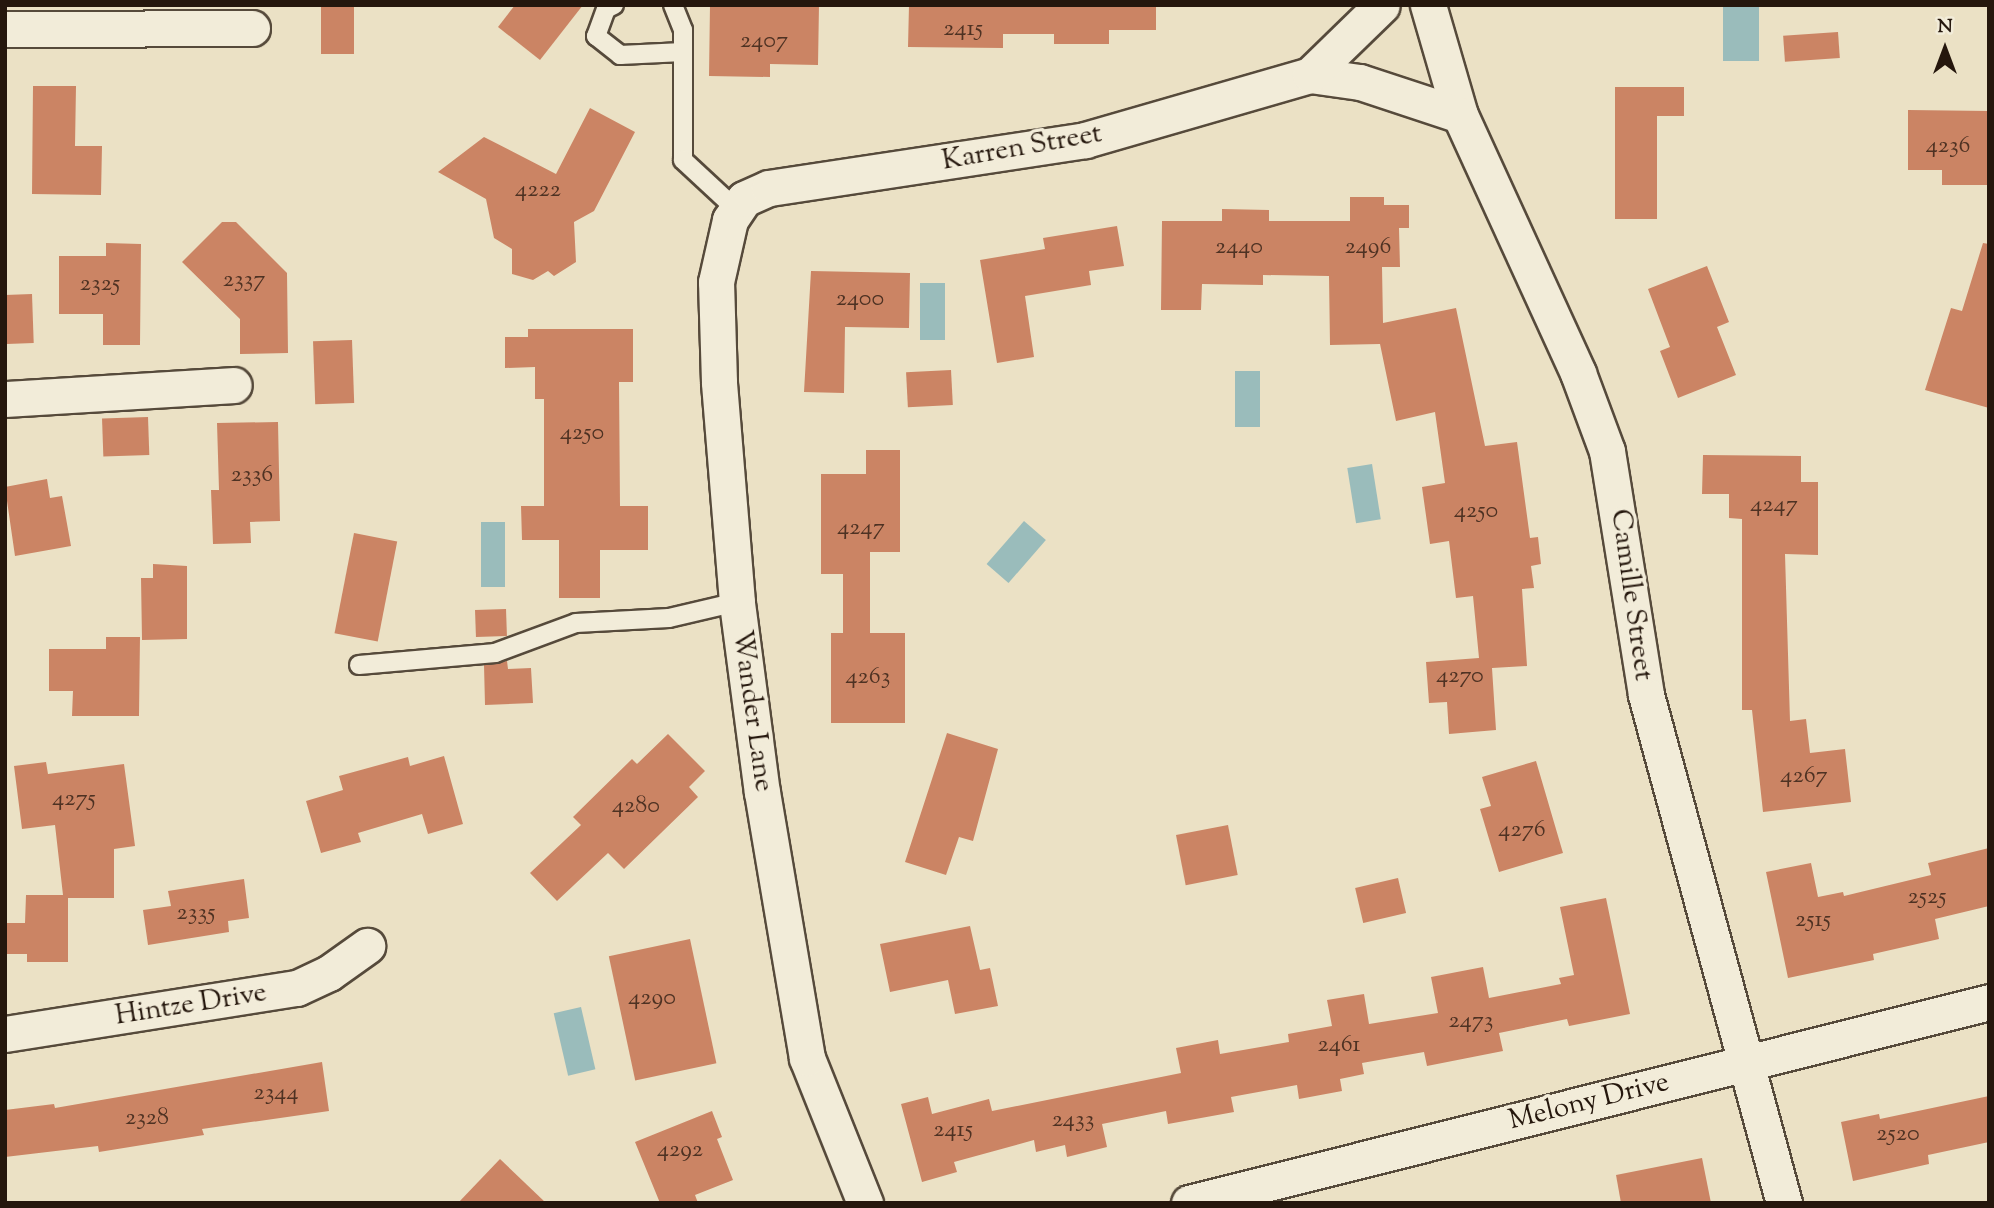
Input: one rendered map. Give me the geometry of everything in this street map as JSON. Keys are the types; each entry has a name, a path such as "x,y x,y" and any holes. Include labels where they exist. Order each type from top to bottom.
{"street":[{"name":"Karren Street","path":"1310,75 1382,5"},
{"name":"Camille Street","path":"1428,5 1460,115 1578,373 1607,451 1646,695 1784,1203"},
{"path":"5,29 252,28"},
{"name":"Karren Street","path":"736,209 744,199 769,188 1085,139 1310,75 1360,82 1460,115"},
{"name":"Wander Lane","path":"736,209 724,235 716,282 726,483 737,602 762,793 807,1058 865,1203"},
{"path":"5,399 234,385"},
{"name":"Hintze Drive","path":"5,1034 296,988 329,973 366,946"},
{"name":"Melony Drive","path":"1189,1203 1989,1002"}],"lane":[{"path":"614,5 606,9 596,36 620,55 682,52"},
{"path":"673,5 682,30 682,160 736,209"},
{"path":"359,665 495,653 576,623 669,618 737,602"}],"water":[{"path":"1723,5 1759,5 1759,61 1723,61"},
{"path":"920,283 945,283 945,340 920,340"},
{"path":"1235,371 1260,371 1260,427 1235,427"},
{"path":"1372,464 1381,519 1356,523 1347,468"},
{"path":"1024,521 1046,540 1008,583 987,564"},
{"path":"481,522 505,522 505,587 481,587"},
{"path":"581,1007 595,1069 568,1076 554,1013"}],"building":[{"path":"321,5 354,5 354,54 321,54"},
{"path":"515,5 583,5 540,60 498,27"},
{"path":"710,5 819,5 818,65 770,64 770,77 709,76"},
{"path":"909,5 1156,5 1156,30 1109,30 1109,44 1054,44 1054,34 1003,34 1003,48 908,47"},
{"path":"1838,32 1840,58 1785,62 1783,36"},
{"path":"33,86 76,86 75,146 102,146 101,195 32,194"},
{"path":"1615,87 1684,87 1684,116 1657,116 1657,219 1615,219"},
{"path":"590,108 635,132 594,211 574,222 576,262 554,276 548,271 533,280 512,274 512,249 494,238 486,199 438,172 484,137 556,174"},
{"path":"1908,110 1989,111 1989,185 1942,185 1942,170 1908,170"},
{"path":"1350,197 1384,197 1384,205 1409,205 1409,228 1399,228 1400,267 1382,267 1383,323 1456,308 1485,446 1517,442 1530,538 1538,537 1541,564 1531,566 1534,588 1522,589 1527,666 1492,668 1496,730 1449,734 1447,702 1429,703 1426,662 1479,658 1473,596 1456,598 1449,541 1430,544 1422,487 1445,483 1435,412 1396,421 1380,344 1330,345 1329,276 1263,275 1263,285 1202,284 1201,310 1161,310 1162,221 1222,221 1222,209 1269,210 1269,221 1350,221"},
{"path":"222,222 236,222 287,273 288,353 240,354 240,319 182,262"},
{"path":"1117,226 1124,266 1089,271 1091,285 1025,296 1034,357 997,363 980,260 1045,249 1043,238"},
{"path":"106,243 141,244 140,345 103,345 103,314 59,314 59,256 106,256"},
{"path":"1983,243 1989,244 1989,408 1925,390 1951,308 1962,311"},
{"path":"1707,266 1729,322 1717,327 1736,375 1678,398 1660,351 1670,347 1648,289"},
{"path":"811,271 910,273 909,328 845,327 844,393 804,392"},
{"path":"32,294 34,343 7,344 5,295"},
{"path":"528,329 633,329 633,382 619,382 620,506 648,506 648,550 600,550 600,598 559,598 559,540 522,540 521,506 544,506 544,399 535,399 535,367 505,368 505,337 528,337"},
{"path":"352,340 354,403 315,404 313,341"},
{"path":"951,370 953,405 908,407 906,372"},
{"path":"148,417 149,455 103,457 102,419"},
{"path":"278,422 280,521 250,522 251,543 213,544 211,490 219,490 217,423"},
{"path":"866,450 900,450 900,552 870,552 870,633 905,633 905,723 831,723 831,633 843,633 843,574 821,574 821,474 866,474"},
{"path":"1703,455 1801,456 1801,482 1818,482 1818,555 1785,554 1790,721 1806,719 1810,753 1845,749 1851,802 1763,812 1752,710 1742,710 1742,519 1729,518 1729,494 1702,494"},
{"path":"47,479 50,498 62,496 71,546 15,556 5,487"},
{"path":"354,533 397,541 378,642 335,633"},
{"path":"153,564 187,566 187,639 142,640 141,578 153,578"},
{"path":"506,609 507,636 476,637 475,610"},
{"path":"106,637 140,637 139,716 72,716 73,691 49,691 49,649 106,649"},
{"path":"507,661 508,669 531,668 533,703 485,705 484,665"},
{"path":"947,733 998,749 973,841 959,837 946,875 905,862"},
{"path":"668,734 705,771 689,787 698,797 624,869 608,853 557,901 530,873 581,825 573,817 632,759 637,764"},
{"path":"444,756 463,824 428,834 422,814 358,833 361,842 321,853 306,801 343,790 339,776 408,757 410,766"},
{"path":"1536,761 1563,853 1499,872 1480,809 1491,806 1482,777"},
{"path":"46,762 48,774 124,764 135,846 114,849 114,898 68,898 68,962 27,962 27,954 6,954 6,923 25,923 26,895 63,895 55,825 22,829 14,766"},
{"path":"1228,825 1238,875 1186,885 1176,835"},
{"path":"1989,848 1989,906 1935,919 1939,939 1873,954 1874,960 1788,978 1766,872 1811,863 1818,897 1843,892 1844,896 1931,875 1928,863"},
{"path":"1398,878 1406,913 1363,923 1355,888"},
{"path":"244,879 249,918 228,921 229,932 148,945 143,910 171,906 168,891"},
{"path":"1606,898 1630,1014 1569,1026 1567,1019 1499,1033 1503,1051 1427,1066 1424,1052 1362,1063 1364,1074 1340,1079 1342,1091 1299,1099 1297,1085 1231,1097 1234,1112 1168,1124 1166,1111 1102,1124 1107,1147 1067,1157 1065,1145 1036,1152 1034,1140 954,1162 957,1172 922,1182 901,1104 928,1097 932,1114 989,1099 992,1111 1181,1073 1176,1048 1218,1040 1220,1054 1289,1042 1288,1034 1332,1026 1327,1000 1364,994 1369,1024 1438,1013 1431,977 1483,967 1489,998 1561,984 1559,978 1574,975 1560,907"},
{"path":"970,926 980,970 990,968 998,1006 955,1014 948,980 890,992 880,944"},
{"path":"690,939 716,1063 635,1080 609,956"},
{"path":"322,1062 329,1111 202,1129 204,1135 99,1152 98,1146 5,1157 5,1110 54,1104 55,1108"},
{"path":"1989,1096 1989,1142 1928,1155 1929,1164 1853,1181 1841,1122 1879,1114 1880,1119"},
{"path":"712,1111 722,1137 717,1139 733,1180 695,1195 698,1203 660,1203 635,1142"},
{"path":"1702,1158 1711,1203 1621,1203 1616,1175"},
{"path":"500,1159 546,1203 458,1203"}]}
